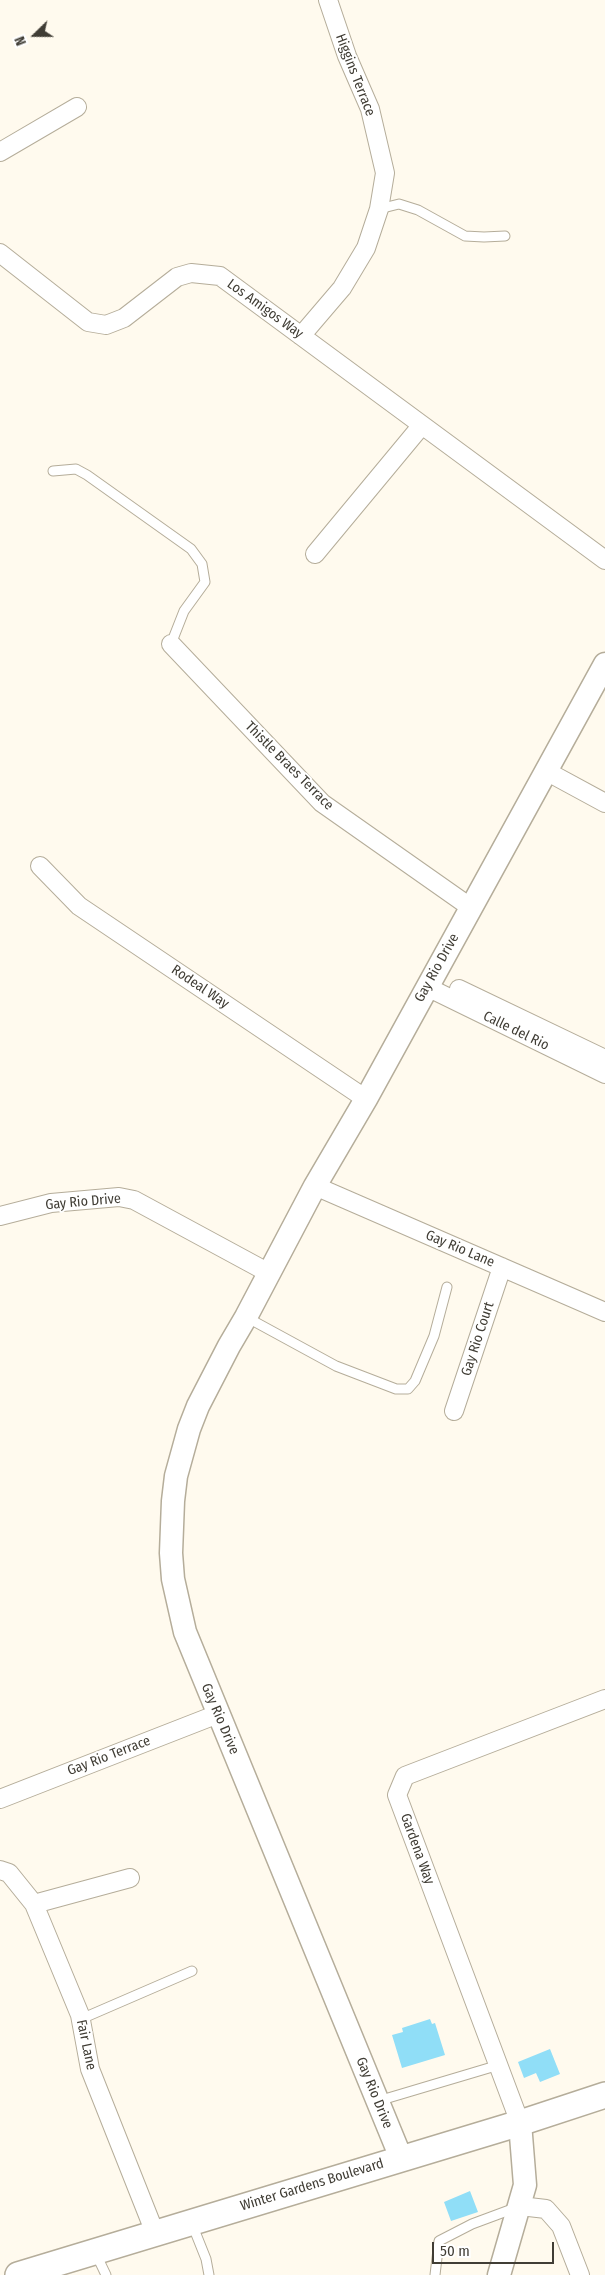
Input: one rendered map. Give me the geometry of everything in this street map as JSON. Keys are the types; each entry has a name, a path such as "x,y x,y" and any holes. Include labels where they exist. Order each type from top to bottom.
{"main road":[{"name":"Winter Gardens Boulevard","path":"18,2275 520,2123 605,2095"}],"street":[{"name":"Higgins Terrace","path":"301,336 342,288 366,248 379,209 385,173 370,109 347,56 328,0"},
{"path":"0,152 77,106"},
{"name":"Los Amigos Way","path":"0,253 88,322 106,325 124,318 177,277 191,273 220,276 605,560"},
{"path":"315,554 422,425"},
{"name":"Thistle Braes Terrace","path":"170,644 322,803 470,907"},
{"name":"Gay Rio Drive","path":"401,2158 194,1658 178,1606 171,1552 173,1501 182,1452 198,1406 315,1186 366,1098 546,771 599,689 605,664"},
{"path":"546,771 605,803"},
{"name":"Rodeal Way","path":"40,866 80,906 366,1098"},
{"path":"429,982 605,1059"},
{"name":"Calle del Rio","path":"429,982 605,1074"},
{"name":"Gay Rio Lane","path":"315,1186 605,1312"},
{"name":"Gay Rio Drive","path":"0,1216 51,1203 119,1197 134,1200 269,1274"},
{"name":"Gay Rio Court","path":"454,1411 502,1267"},
{"name":"Gardena Way","path":"520,2123 397,1795 405,1776 605,1699"},
{"name":"Gay Rio Terrace","path":"0,1799 218,1714"},
{"name":"Fair Lane","path":"0,1870 9,1873 34,1904 81,2019 90,2069 155,2233"},
{"path":"34,1904 130,1878"},
{"path":"500,2275 525,2184 520,2123"},
{"path":"520,2206 546,2209 561,2226 580,2275"}],"lane":[{"path":"379,209 399,204 418,210 465,236 505,236"},
{"path":"53,471 76,469 87,475 191,549 202,564 205,582 184,611 170,644"},
{"path":"246,1317 336,1366 396,1389 408,1389 415,1381 434,1336 447,1287"},
{"path":"81,2019 192,1972"},
{"path":"378,2101 499,2065"},
{"path":"435,2275 439,2241 472,2224 520,2206"},
{"path":"191,2222 206,2259 209,2275"},
{"path":"95,2251 106,2275"}],"building":[{"path":"430,2019 432,2024 435,2023 445,2055 402,2068 392,2035 403,2032 402,2028"},
{"path":"550,2049 560,2074 540,2082 536,2073 524,2078 518,2062"},
{"path":"470,2191 478,2212 451,2221 444,2202"}]}
